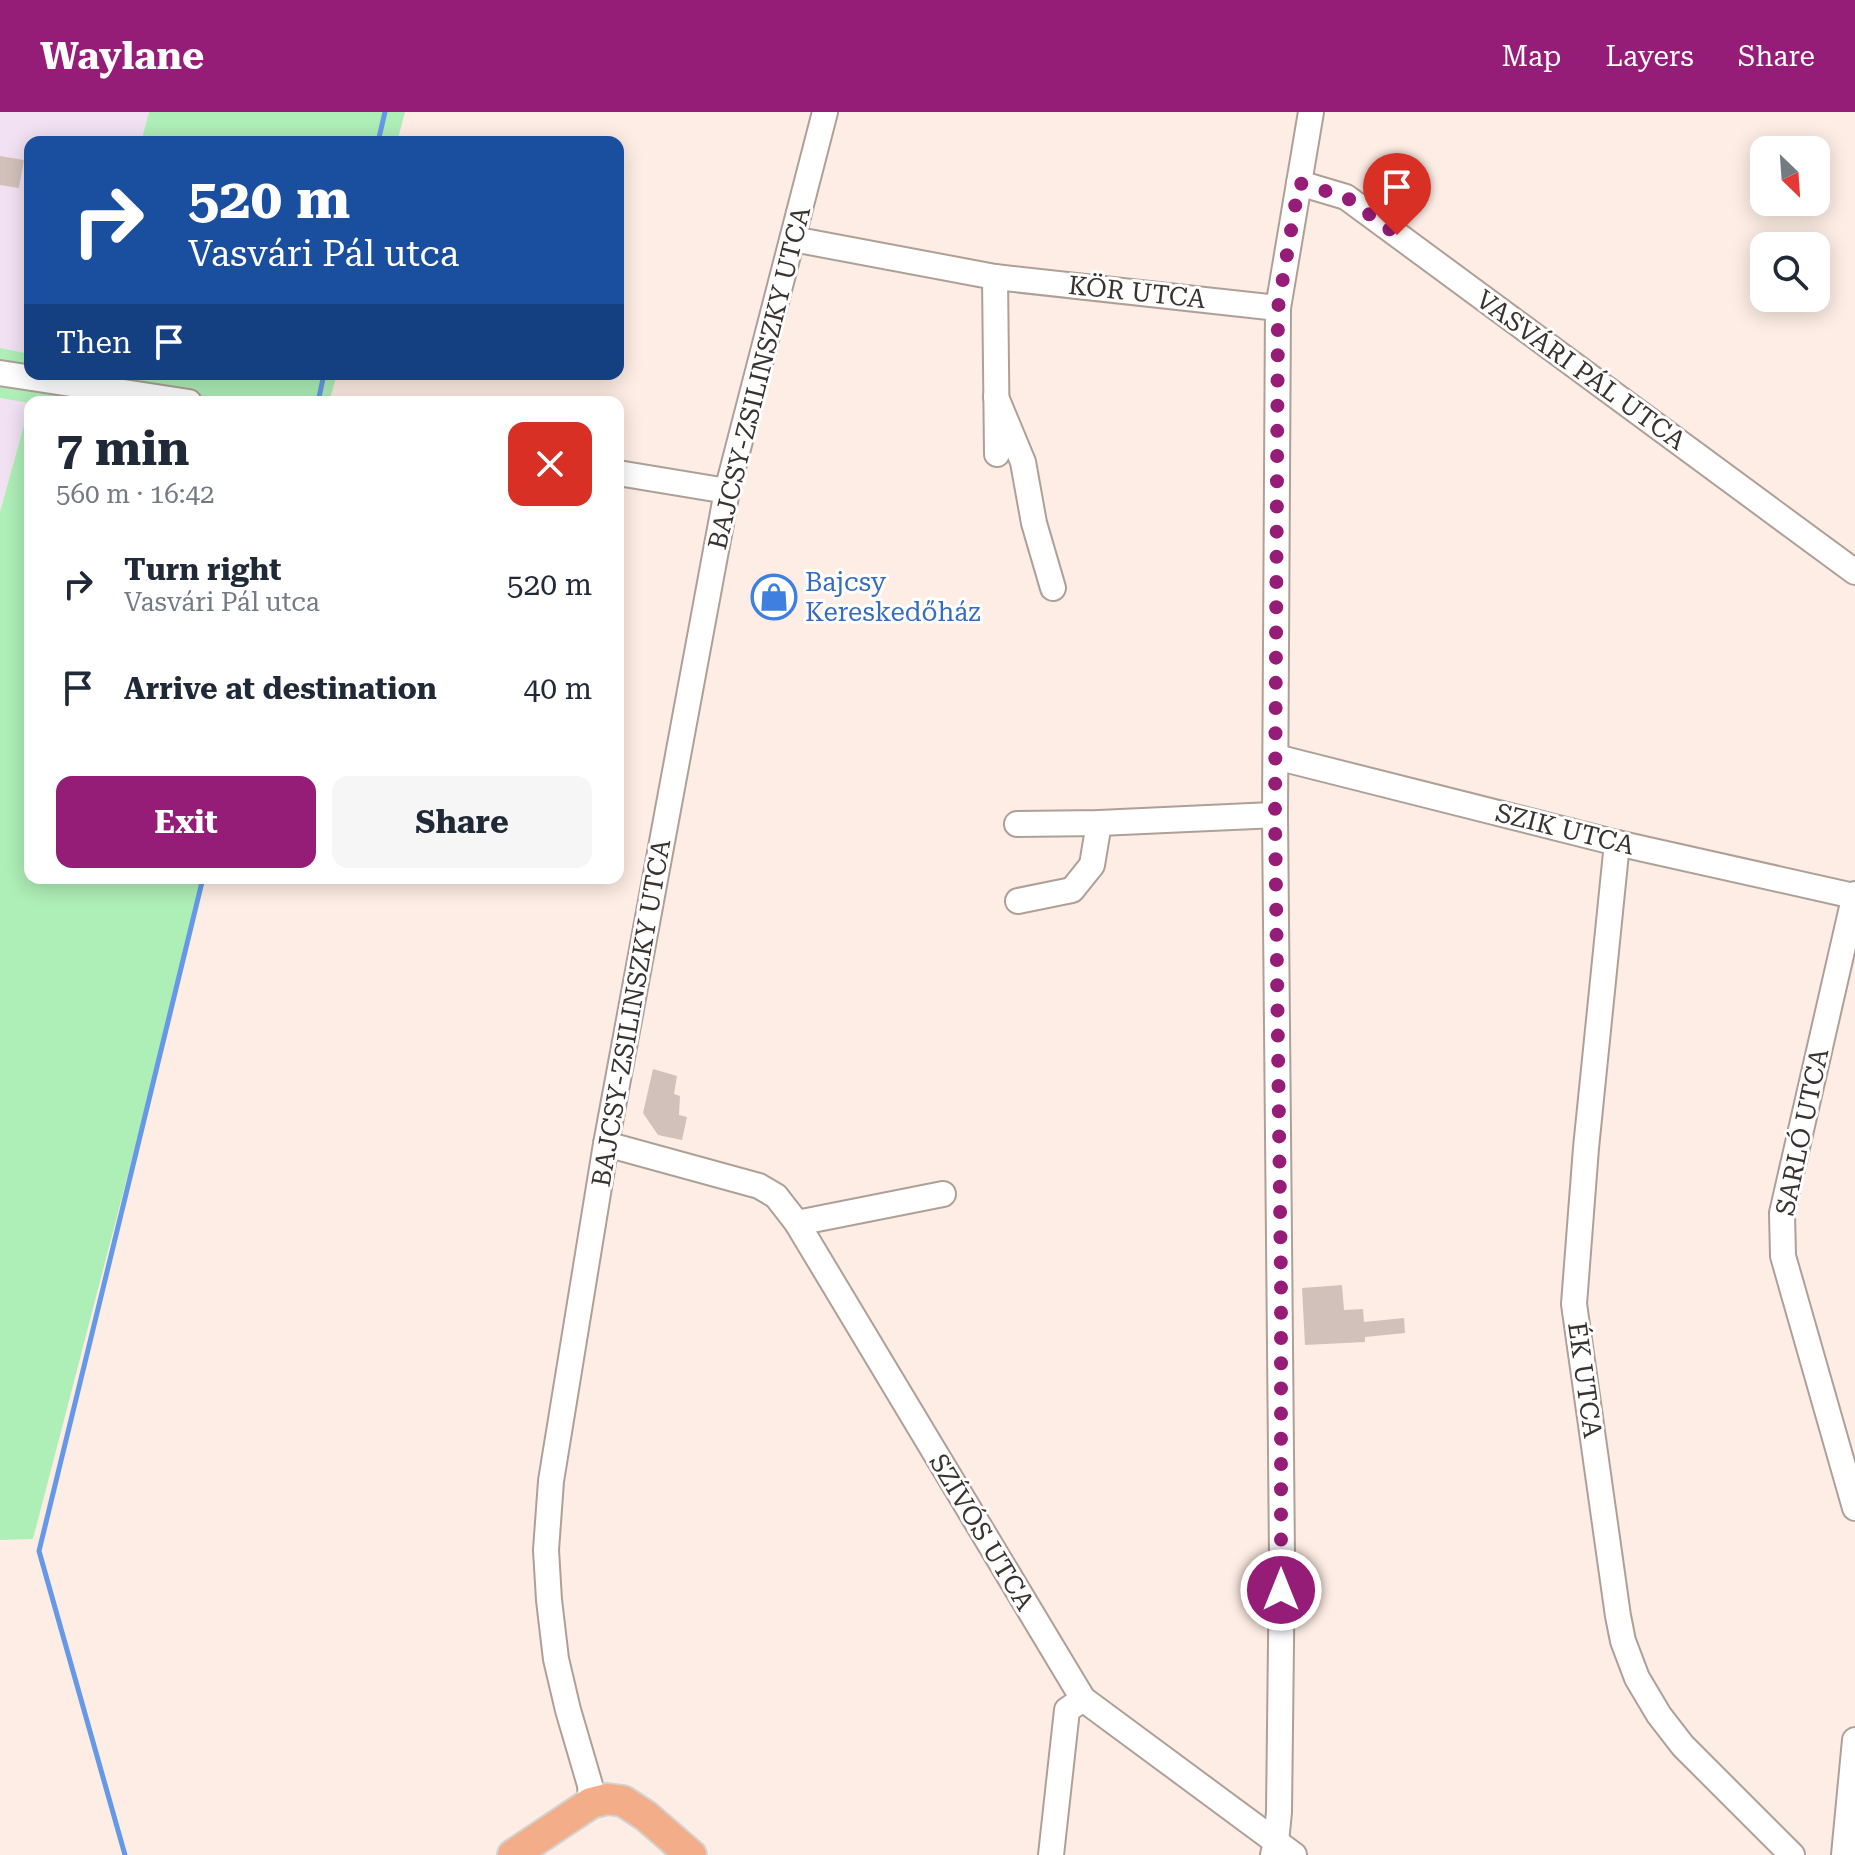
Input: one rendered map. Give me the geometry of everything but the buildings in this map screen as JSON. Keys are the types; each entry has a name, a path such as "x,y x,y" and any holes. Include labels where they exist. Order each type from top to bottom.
{"main road":[{"path":"513,1855 591,1803 607,1799 623,1801 646,1816 691,1855"}],"street":[{"name":"BAJCSY-ZSILINSZKY UTCA","path":"591,1803 590,1785 556,1659 546,1550 551,1481 606,1144 727,491 825,112"},
{"path":"1281,1851 1282,1528 1275,815 1278,308 1311,112"},
{"name":"VASVÁRI PÁL UTCA","path":"1299,183 1346,197 1855,572"},
{"name":"KÖR UTCA","path":"793,239 995,277 1278,308"},
{"path":"995,277 997,454"},
{"path":"0,373 24,377"},
{"path":"46,380 150,396"},
{"path":"996,397 1023,462 1034,523 1053,588"},
{"path":"624,474 727,491"},
{"name":"SZIK UTCA","path":"1276,757 1617,843 1855,895"},
{"path":"1017,824 1275,815"},
{"path":"1018,901 1072,890 1092,865 1099,823"},
{"name":"ÉK UTCA","path":"1617,843 1586,1148 1574,1304 1618,1616 1623,1641 1637,1678 1659,1715 1683,1746 1792,1855"},
{"name":"SARLÓ UTCA","path":"1855,895 1782,1213 1783,1256 1855,1507"},
{"name":"SZÍVÓS UTCA","path":"606,1144 759,1186 776,1196 797,1223 1083,1699"},
{"path":"797,1223 943,1194"},
{"path":"1051,1855 1067,1710 1083,1699 1281,1851"},
{"path":"1844,1855 1855,1740"}],"shaded area":[{"path":"0,112 149,112 143,136 24,136 24,353 0,348"},
{"path":"0,398 24,401 24,424 0,512"}],"green space":[{"path":"149,112 405,112 399,136 143,136"},
{"path":"0,348 24,353 24,380 335,380 331,396 24,396 24,402 0,398"},
{"path":"24,425 24,884 203,884 33,1539 0,1540 0,512"}],"waterway":[{"path":"379,136 385,112"},
{"path":"319,396 323,380"},
{"path":"125,1855 39,1551 202,884"}],"place":[{"name":"Bajcsy Kereskedőház","path":"774,597"}],"route":[{"path":"1281,1590 1275,815 1278,308 1299,183 1346,197 1397,235"}]}
